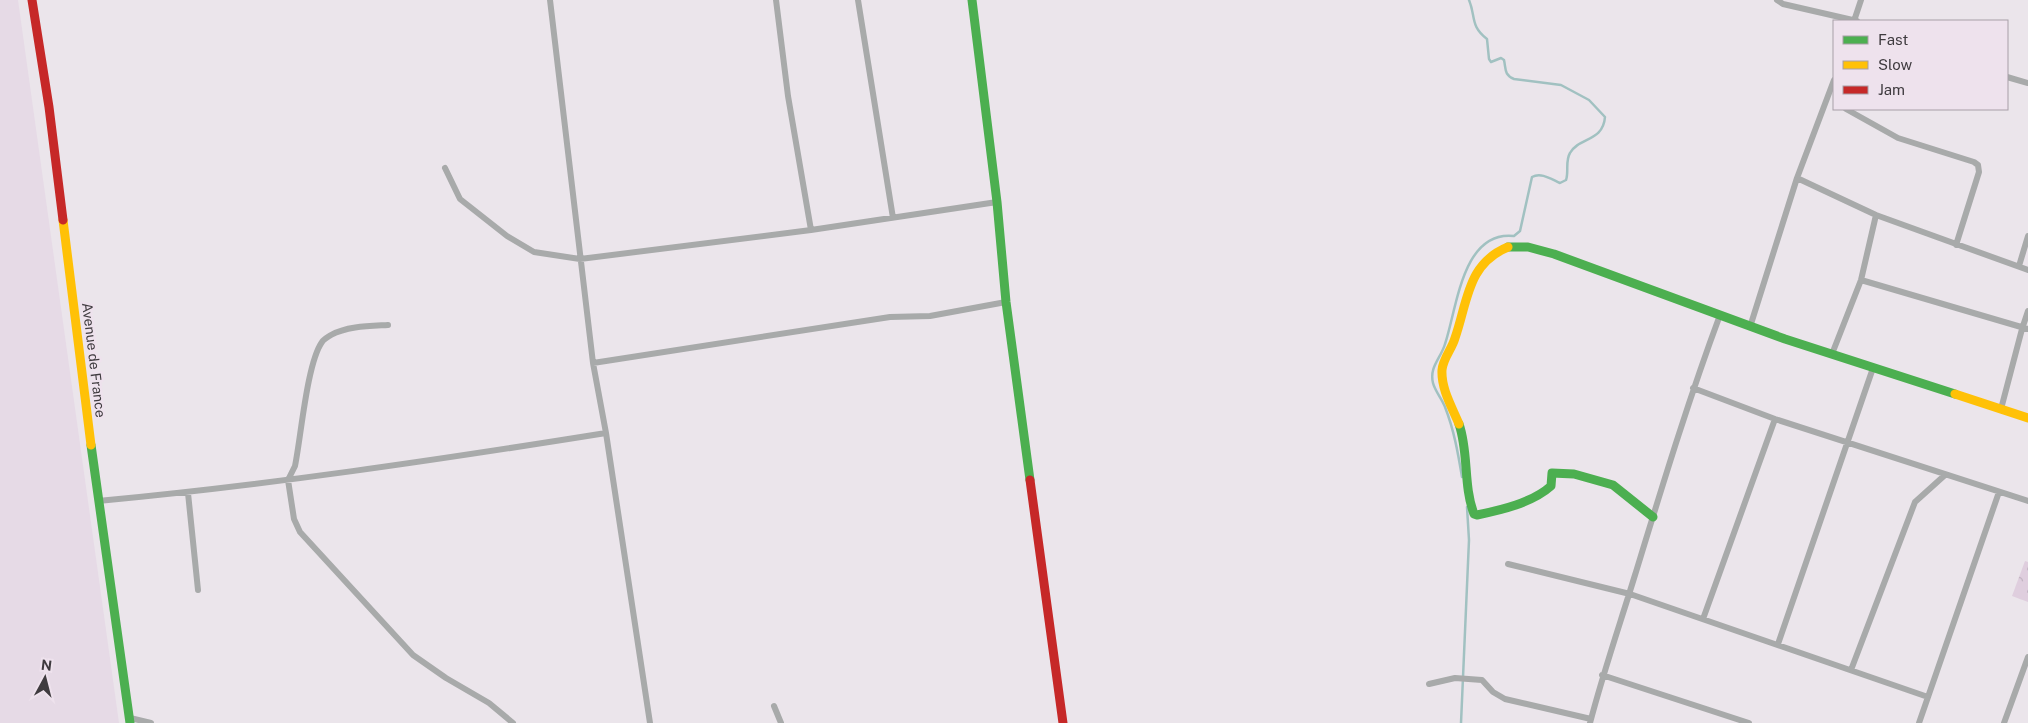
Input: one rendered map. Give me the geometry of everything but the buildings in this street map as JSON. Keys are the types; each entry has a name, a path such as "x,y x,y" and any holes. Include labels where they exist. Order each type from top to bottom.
{"street":[{"name":"Avenue de France","path":"32,0 49,107 98,501 130,720"},
{"path":"550,0 593,362 606,432 650,723"},
{"path":"776,0 788,96 811,230"},
{"path":"858,0 893,218"},
{"path":"972,0 997,202 1006,302 1063,723"},
{"path":"1777,0 1783,4 1851,20"},
{"path":"1855,20 1861,0"},
{"path":"2008,76 2028,83"},
{"path":"1750,327 1797,178 1831,100 1833,87"},
{"path":"1848,110 1898,138 1974,162 1978,165 1979,172 1956,245"},
{"path":"445,168 460,199 507,236 534,252 580,259 811,230 997,202"},
{"path":"1797,178 1876,215 2028,270"},
{"path":"1832,354 1861,280 1876,215"},
{"path":"2019,266 2028,236"},
{"path":"1653,517 1614,485 1564,472 1552,473 1551,486 1548,490 1538,495 1487,513 1474,514 1462,437 1458,421 1448,401 1442,373 1454,339 1462,307 1485,259 1510,246 1517,245 1534,249 1627,279 1750,327 2028,418"},
{"path":"1861,280 2025,329"},
{"path":"593,362 890,317 934,316 1006,302"},
{"path":"2001,409 2025,329 2028,311"},
{"path":"1429,684 1469,677 1482,680 1493,692 1505,699 1590,721 1602,675 1630,594 1693,388 1720,315"},
{"path":"388,325 345,330 333,334 322,341 311,373 295,466 288,480 294,519 300,532 413,655 446,678 490,703 513,723"},
{"path":"1778,644 1873,368"},
{"path":"1693,388 1775,419 2028,501"},
{"path":"1703,619 1775,419"},
{"path":"98,501 188,493 288,480 448,458 606,432"},
{"path":"1851,670 1915,502 1945,475"},
{"path":"1920,723 1999,492"},
{"path":"188,493 198,590"},
{"path":"1508,564 1630,594 1928,697"},
{"path":"2004,723 2028,657"},
{"path":"1602,675 1749,723"},
{"path":"774,706 782,723"},
{"path":"130,720 151,723"}],"shaded area":[{"path":"0,0 18,0 119,723 0,723"}],"green space":[{"path":"2025,561 2028,562 2028,602 2012,596"}],"waterway":[{"path":"1462,477 1451,424 1444,404 1434,386 1432,377 1434,367 1445,344 1464,275 1472,258 1483,245 1497,237 1514,236 1520,231 1532,177 1539,175 1560,183 1566,180 1570,153 1579,144 1600,131 1605,117 1589,100 1561,85 1514,79 1507,74 1504,60 1501,58 1491,62 1487,39 1478,30 1469,0"},
{"path":"1461,723 1469,540 1467,507"}],"traffic: fast":[{"path":"972,0 997,202 1006,302 1030,480"},
{"path":"1508,247 1528,247 1554,254 1785,339 1955,394"},
{"path":"1459,424 1464,446 1468,492 1474,514 1477,515 1506,508 1535,497 1551,486 1552,473 1574,474 1613,485 1653,517"},
{"path":"91,445 130,723"}],"traffic: slow":[{"path":"63,220 91,445"},
{"path":"1459,424 1443,384 1443,366 1454,342 1471,285 1477,274 1484,263 1494,254 1508,247"},
{"path":"1955,394 2028,418"}],"traffic: jam":[{"path":"32,0 49,107 63,220"},
{"path":"1030,480 1063,723"}]}
